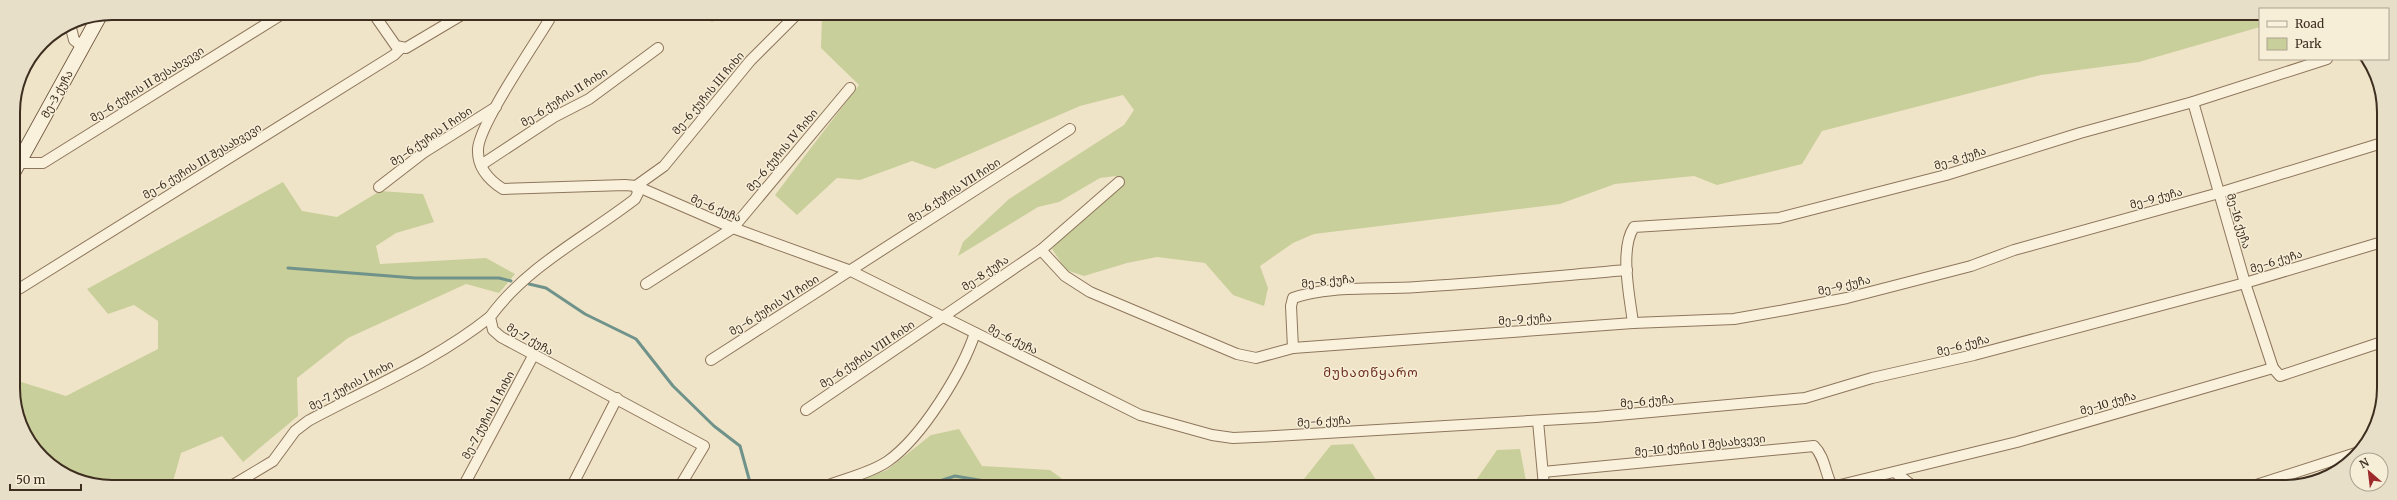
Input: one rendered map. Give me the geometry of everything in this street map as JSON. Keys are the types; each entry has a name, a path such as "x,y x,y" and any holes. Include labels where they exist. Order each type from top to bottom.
{"street":[{"name":"მე-6 ქუჩის II შესახვევი","path":"20,167 43,163 273,20"},
{"path":"378,20 396,46 401,48 406,48 454,20"},
{"name":"მე-6 ქუჩა","path":"549,20 497,106 480,139 478,150 481,165 488,179 503,189 625,185 636,186 733,228 850,271 1140,415 1212,435 1233,438 1641,414 1805,398 1872,378 1974,355 2245,283 2377,243"},
{"name":"მე-6 ქუჩის III ჩიხი","path":"636,186 664,166 750,61 791,20"},
{"name":"მე-3 ქუჩა","path":"20,162 97,22"},
{"path":"71,30 74,40 83,47"},
{"name":"მე-6 ქუჩის III შესახვევი","path":"20,288 388,59 401,48"},
{"name":"მე-6 ქუჩის II ჩიხი","path":"481,165 554,117 588,99 658,48"},
{"name":"მე-8 ქუჩა","path":"1633,323 1627,270 1630,234 1634,227 1779,218 1946,175 2080,133 2193,102 2324,60"},
{"name":"მე-6 ქუჩის IV ჩიხი","path":"646,284 733,228 850,88"},
{"name":"მე-16 ქუჩა","path":"2193,102 2245,283 2273,368"},
{"name":"მე-6 ქუჩის I ჩიხი","path":"378,187 423,154 497,106"},
{"name":"მე-6 ქუჩის VII ჩიხი","path":"850,271 1070,129"},
{"name":"მე-9 ქუჩა","path":"1293,348 1633,323 1734,319 1847,298 1971,266 2014,250 2219,193 2377,145"},
{"name":"მე-8 ქუჩა","path":"942,317 1041,250 1119,182"},
{"path":"490,317 503,299 527,275 635,199 638,193 636,186"},
{"path":"1041,250 1065,276 1090,292 1237,354 1256,358 1293,348"},
{"name":"მე-8 ქუჩა","path":"1293,348 1291,306 1293,298 1301,295 1342,290 1496,282 1627,270"},
{"name":"მე-6 ქუჩის VI ჩიხი","path":"711,360 850,271"},
{"name":"მე-7 ქუჩა","path":"490,317 493,330 501,337 533,356 617,398 704,446 684,480"},
{"name":"მე-7 ქუჩის I ჩიხი","path":"241,480 273,461 295,431 308,421 420,362 472,332 490,317"},
{"name":"მე-6 ქუჩის VIII ჩიხი","path":"806,410 942,317"},
{"path":"841,480 887,462 907,446 940,400 968,352 975,333"},
{"path":"2273,368 2280,376 2377,344"},
{"name":"მე-7 ქუჩის II ჩიხი","path":"467,480 533,356"},
{"name":"მე-10 ქუჩა","path":"1864,480 2017,442 2273,368"},
{"path":"575,480 617,398"},
{"path":"1538,421 1544,480"},
{"name":"მე-10 ქუჩის I შესახვევი","path":"1543,472 1814,446 1822,454 1826,474 1829,480"},
{"path":"2272,480 2347,456"},
{"path":"1896,473 1906,480"}],"green space":[{"path":"822,20 2259,20 2259,27 2139,62 2041,75 1822,131 1802,164 1717,185 1694,176 1615,184 1560,204 1314,234 1293,243 1260,266 1268,288 1264,306 1233,295 1205,263 1157,257 1127,263 1084,276 1066,270 1052,249 1064,235 1118,189 1116,176 1100,178 1059,202 1038,207 958,256 963,242 1009,199 1124,125 1134,110 1123,95 1080,106 935,169 912,161 860,180 837,178 797,215 775,195 859,85 821,48"},
{"path":"283,182 302,211 337,217 380,191 423,194 434,222 396,233 376,246 380,264 486,258 515,274 499,293 466,284 348,338 297,378 298,416 243,462 222,436 181,453 173,480 112,480 82,475 71,471 56,461 39,444 29,429 22,406 20,382 66,396 158,349 158,321 134,305 108,314 87,289"},
{"path":"959,429 982,466 1050,470 1064,480 861,480 887,470 931,435"},
{"path":"1353,444 1376,480 1298,480 1304,479 1331,445"},
{"path":"1520,449 1526,480 1476,480 1497,450"}],"waterway":[{"path":"288,268 415,278 499,278 511,281"},
{"path":"529,284 546,288 585,314 636,339 673,386 714,426 740,446 749,480"},
{"path":"943,480 955,476 979,480"}],"district":[{"name":"მუხათწყარო","path":"1371,372"}]}
